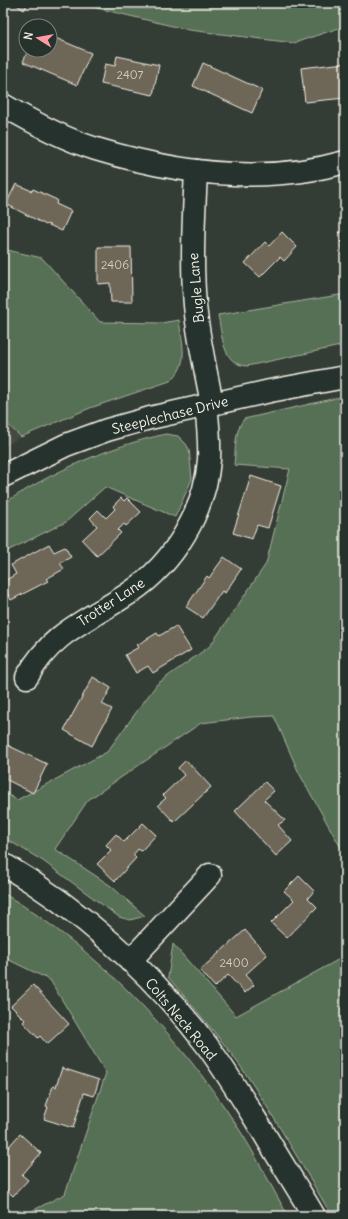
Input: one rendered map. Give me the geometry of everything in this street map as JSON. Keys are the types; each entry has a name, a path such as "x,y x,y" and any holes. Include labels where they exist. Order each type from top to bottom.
{"street":[{"path":"3,105 70,139 96,149 156,164 196,171 262,174 305,170 345,162"},
{"name":"Bugle Lane","path":"196,171 192,247 194,299 209,404"},
{"name":"Steeplechase Drive","path":"3,476 66,445 107,430 209,404 345,377"},
{"name":"Trotter Lane","path":"27,677 45,650 62,634 141,585 161,566 179,544 193,519 204,483 209,453 209,404"},
{"name":"Colts Neck Road","path":"3,864 28,879 77,914 130,961 168,1000 206,1044 248,1107 314,1216"},
{"path":"130,961 210,875"}],"shaded area":[{"path":"3,420 21,437 3,447"}],"green space":[{"path":"85,3 345,3 345,26 294,43 189,30 88,6"},
{"path":"3,249 42,258 100,322 161,323 179,320 183,353 180,368 176,375 170,381 90,408 21,437 3,420"},
{"path":"345,294 345,345 247,366 232,360 228,354 222,339 218,315"},
{"path":"345,396 345,855 299,773 274,716 201,723 88,800 55,849 111,886 145,916 130,920 119,917 43,861 3,837 3,792 17,800 107,752 157,684 210,646 266,564 290,469 234,465 238,429 244,419"},
{"path":"166,434 178,436 189,449 192,479 175,517 105,487 66,522 3,553 3,504 41,481 102,453"},
{"path":"3,893 38,916 103,967 161,1026 188,1058 237,1126 288,1216 22,1216 65,1194 106,1073 50,980 3,957"},
{"path":"173,944 236,1016 345,956 345,1216 332,1216 276,1122 233,1055 168,977"}],"building":[{"path":"14,3 28,3 24,10"},
{"path":"58,39 91,53 77,85 23,62 25,58 58,58"},
{"path":"117,56 159,65 153,95 101,84 105,64 115,66"},
{"path":"203,63 262,90 252,113 193,86"},
{"path":"345,63 345,98 305,102 301,68"},
{"path":"16,184 32,191 33,189 57,200 56,204 71,211 62,231 47,224 46,225 6,204"},
{"path":"345,231 345,261 344,261 339,233"},
{"path":"282,232 297,247 284,261 280,257 260,277 245,263 265,242 269,246"},
{"path":"98,247 131,247 132,302 111,302 110,283 98,284"},
{"path":"251,476 281,486 268,528 257,525 252,539 233,533"},
{"path":"121,498 124,501 127,498 141,512 126,526 124,524 118,530 121,533 97,556 82,540 97,526 90,518 98,510 106,518 115,509 113,506"},
{"path":"49,544 54,552 65,547 71,557 60,563 64,569 46,579 48,581 11,600 3,586 3,582 16,574 11,565"},
{"path":"224,557 241,569 225,593 222,591 203,618 186,607 207,576 209,578"},
{"path":"176,626 191,650 153,673 148,666 136,673 125,655 139,647 137,645 157,633 159,636"},
{"path":"93,677 111,688 102,704 112,709 92,746 64,730"},
{"path":"3,743 47,764 33,793 3,778"},
{"path":"186,760 211,787 174,822 158,805 166,798 163,795 184,775 178,768"},
{"path":"265,782 274,791 264,800 285,820 278,825 292,841 276,856 235,811"},
{"path":"143,823 156,835 141,851 138,849 133,855 136,858 115,881 97,864 111,850 106,845 116,834 124,842"},
{"path":"299,876 314,891 308,898 317,907 287,938 271,923 294,900 284,891"},
{"path":"245,930 267,955 245,975 254,985 245,993 228,975 215,987 200,970"},
{"path":"33,985 69,1024 47,1044 40,1036 38,1038 23,1022 25,1020 11,1006"},
{"path":"62,1068 99,1080 94,1096 84,1093 73,1128 44,1119 48,1107 46,1106 53,1086 56,1087"},
{"path":"20,1134 41,1153 22,1175 28,1180 13,1196 3,1187 3,1153"}]}
